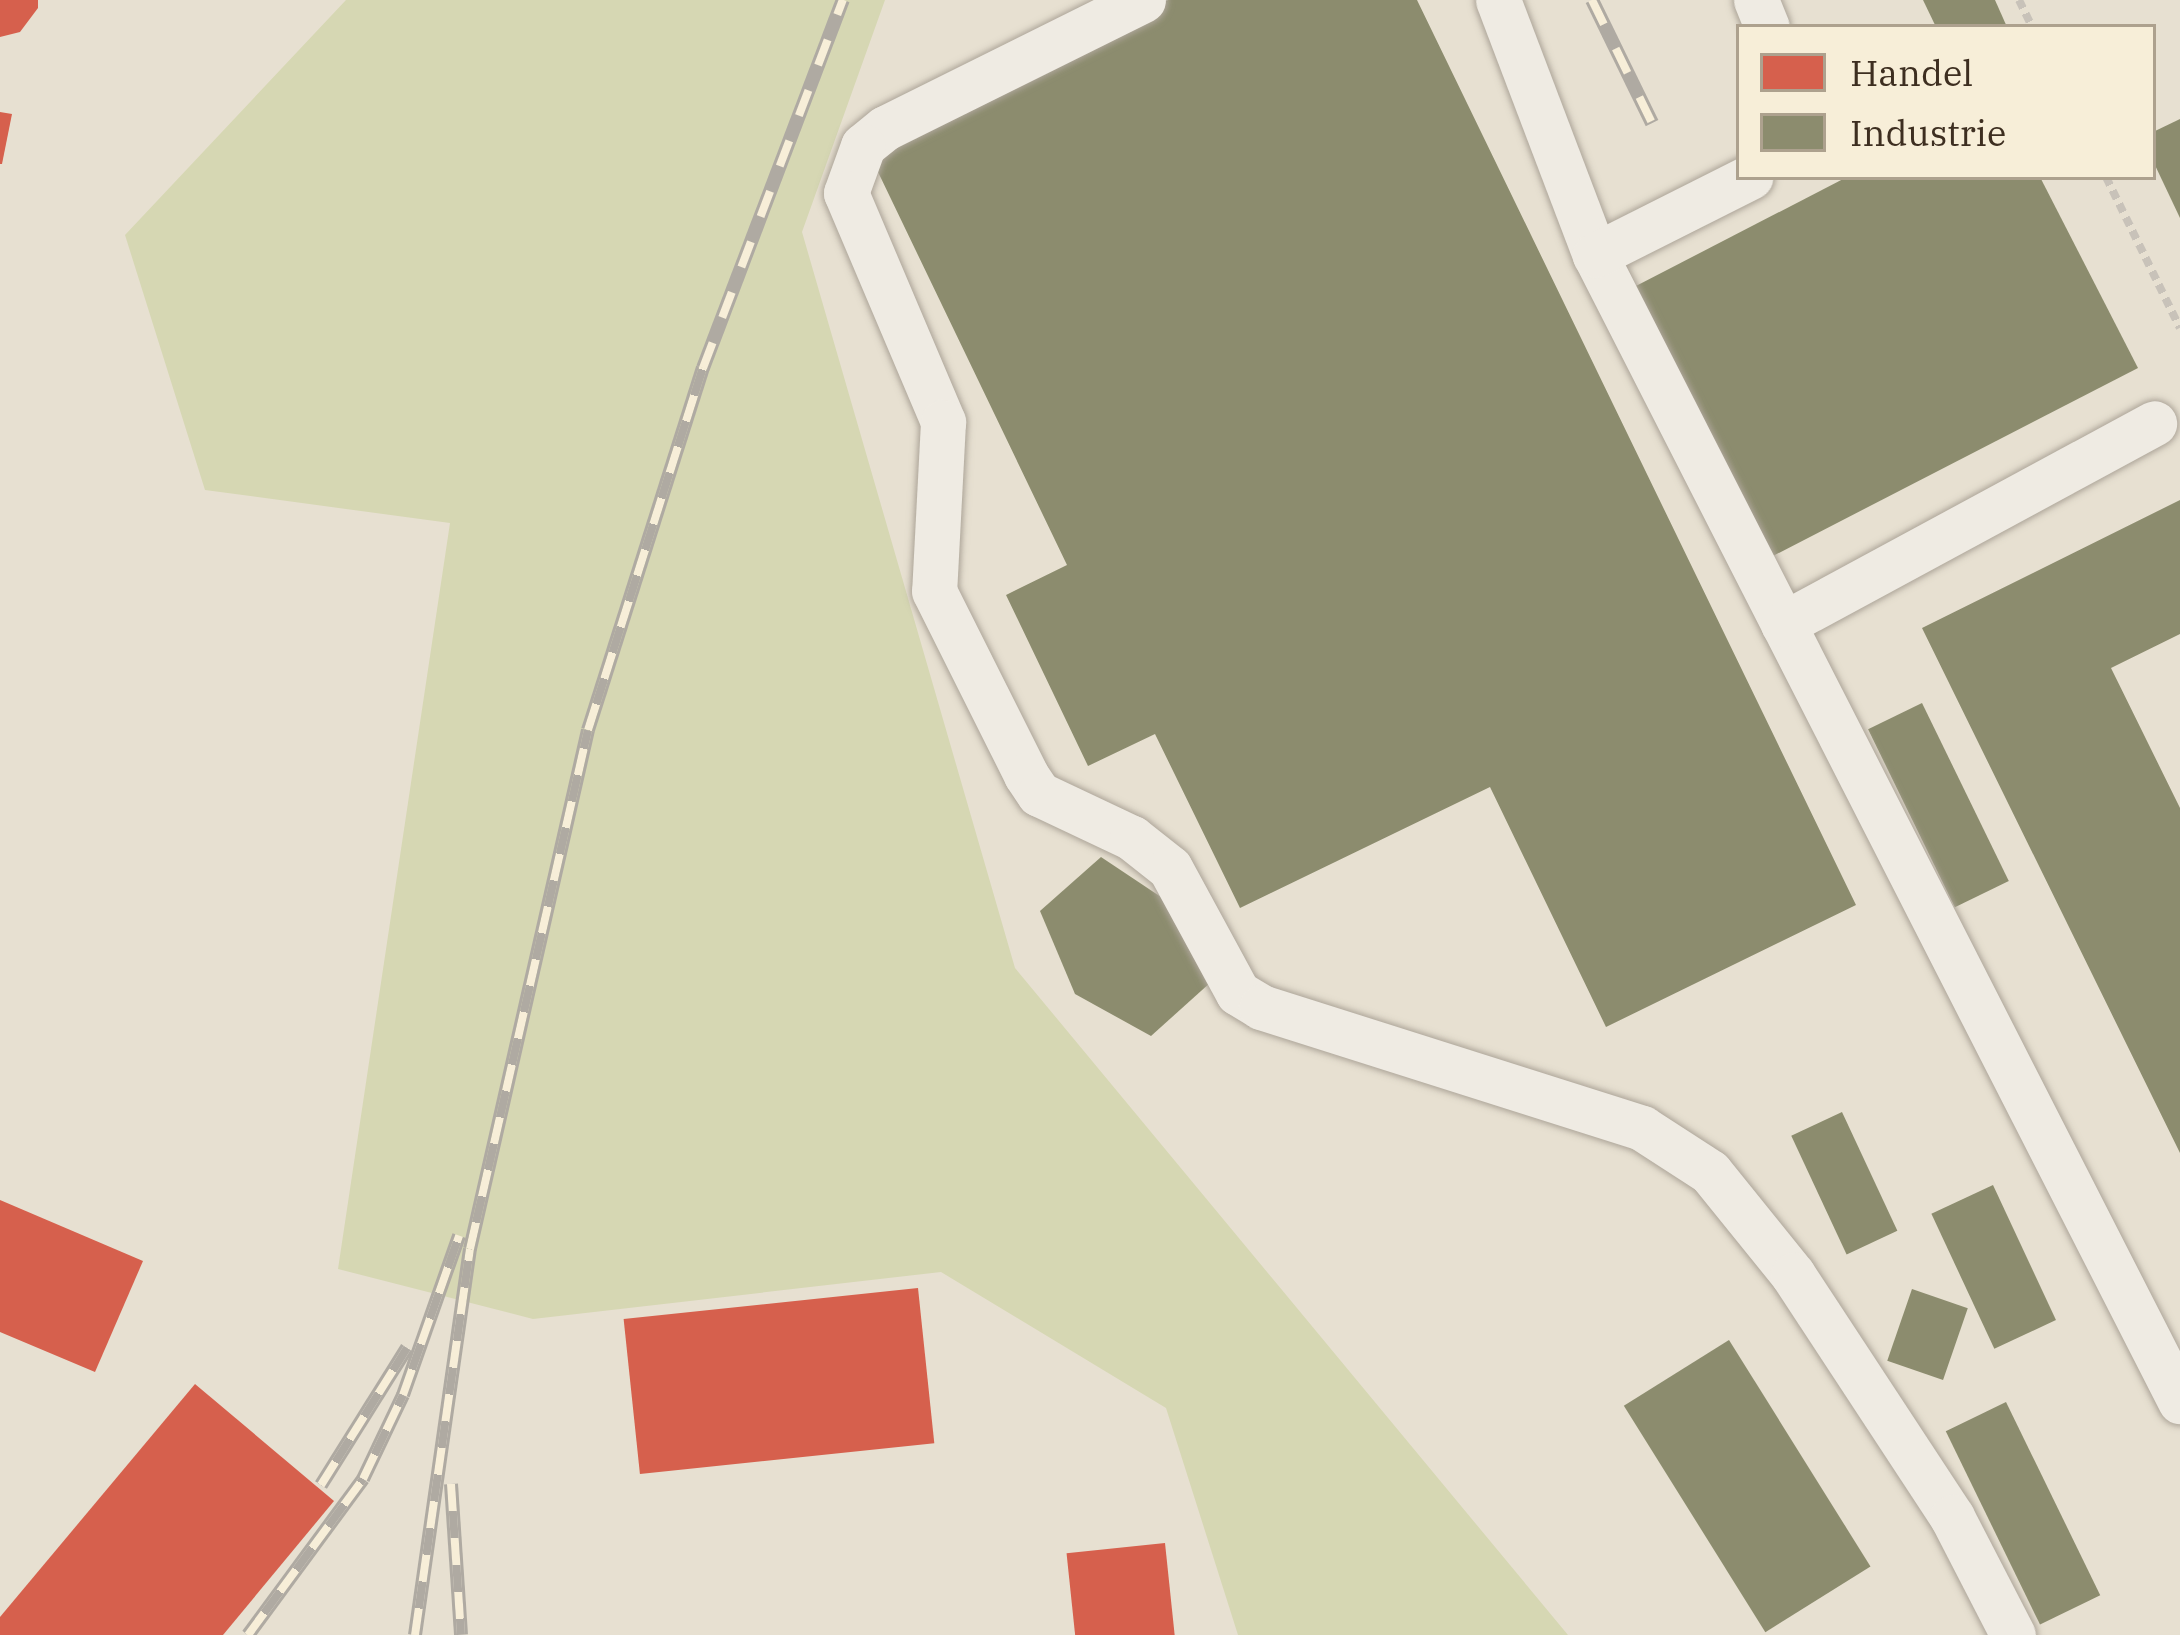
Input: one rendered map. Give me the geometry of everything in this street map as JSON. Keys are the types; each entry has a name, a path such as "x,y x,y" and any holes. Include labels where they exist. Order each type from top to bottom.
{"lane":[{"path":"1143,0 885,128 863,146 846,193 944,422 934,591 1026,775 1039,794 1132,838 1170,868 1238,993 1261,1006 1642,1128 1710,1172 1793,1275 1952,1517 2013,1635"},
{"path":"1498,0 1594,255 2180,1402"},
{"path":"1594,255 1744,180"},
{"path":"1783,624 2155,424"}],"path":[{"path":"2107,180 2180,328"}],"green space":[{"path":"346,0 885,0 802,232 1015,968 1568,1635 1238,1635 1166,1408 941,1272 533,1319 338,1269 450,523 205,490 125,235"}],"building: Handel":[{"path":"0,0 38,0 38,8 20,32 0,37"},
{"path":"0,112 12,114 2,164 0,164"},
{"path":"0,1200 143,1261 95,1372 0,1332"},
{"path":"918,1288 934,1443 640,1474 624,1319"},
{"path":"195,1384 334,1501 223,1635 0,1635 0,1617"},
{"path":"1165,1543 1175,1635 1075,1635 1067,1553"}],"building: Industrie":[{"path":"1168,0 1417,0 1856,905 1606,1027 1490,787 1240,908 1155,734 1088,766 1006,595 1067,565 866,147"},
{"path":"1923,0 1995,0 2006,24 1935,24"},
{"path":"2180,119 2180,218 2156,167 2156,131"},
{"path":"1841,180 2042,180 2138,368 1771,557 1634,287"},
{"path":"2180,500 2180,634 2111,668 2180,808 2180,1153 1922,628"},
{"path":"1922,703 2009,881 1955,907 1868,729"},
{"path":"1101,857 1167,901 1211,982 1151,1036 1075,994 1040,911"},
{"path":"1842,1112 1897,1231 1847,1254 1791,1136"},
{"path":"1993,1185 2056,1320 1994,1349 1931,1214"},
{"path":"1912,1289 1968,1308 1943,1380 1887,1361"},
{"path":"1729,1340 1870,1566 1765,1632 1624,1406"},
{"path":"2006,1402 2100,1595 2040,1625 1946,1431"}],"railway":[{"path":"415,1635 470,1249 588,730 703,368 843,0"},
{"path":"1592,0 1652,123"},
{"path":"248,1635 363,1479 403,1395 459,1236"},
{"path":"321,1485 407,1348"},
{"path":"451,1484 461,1635"}]}
